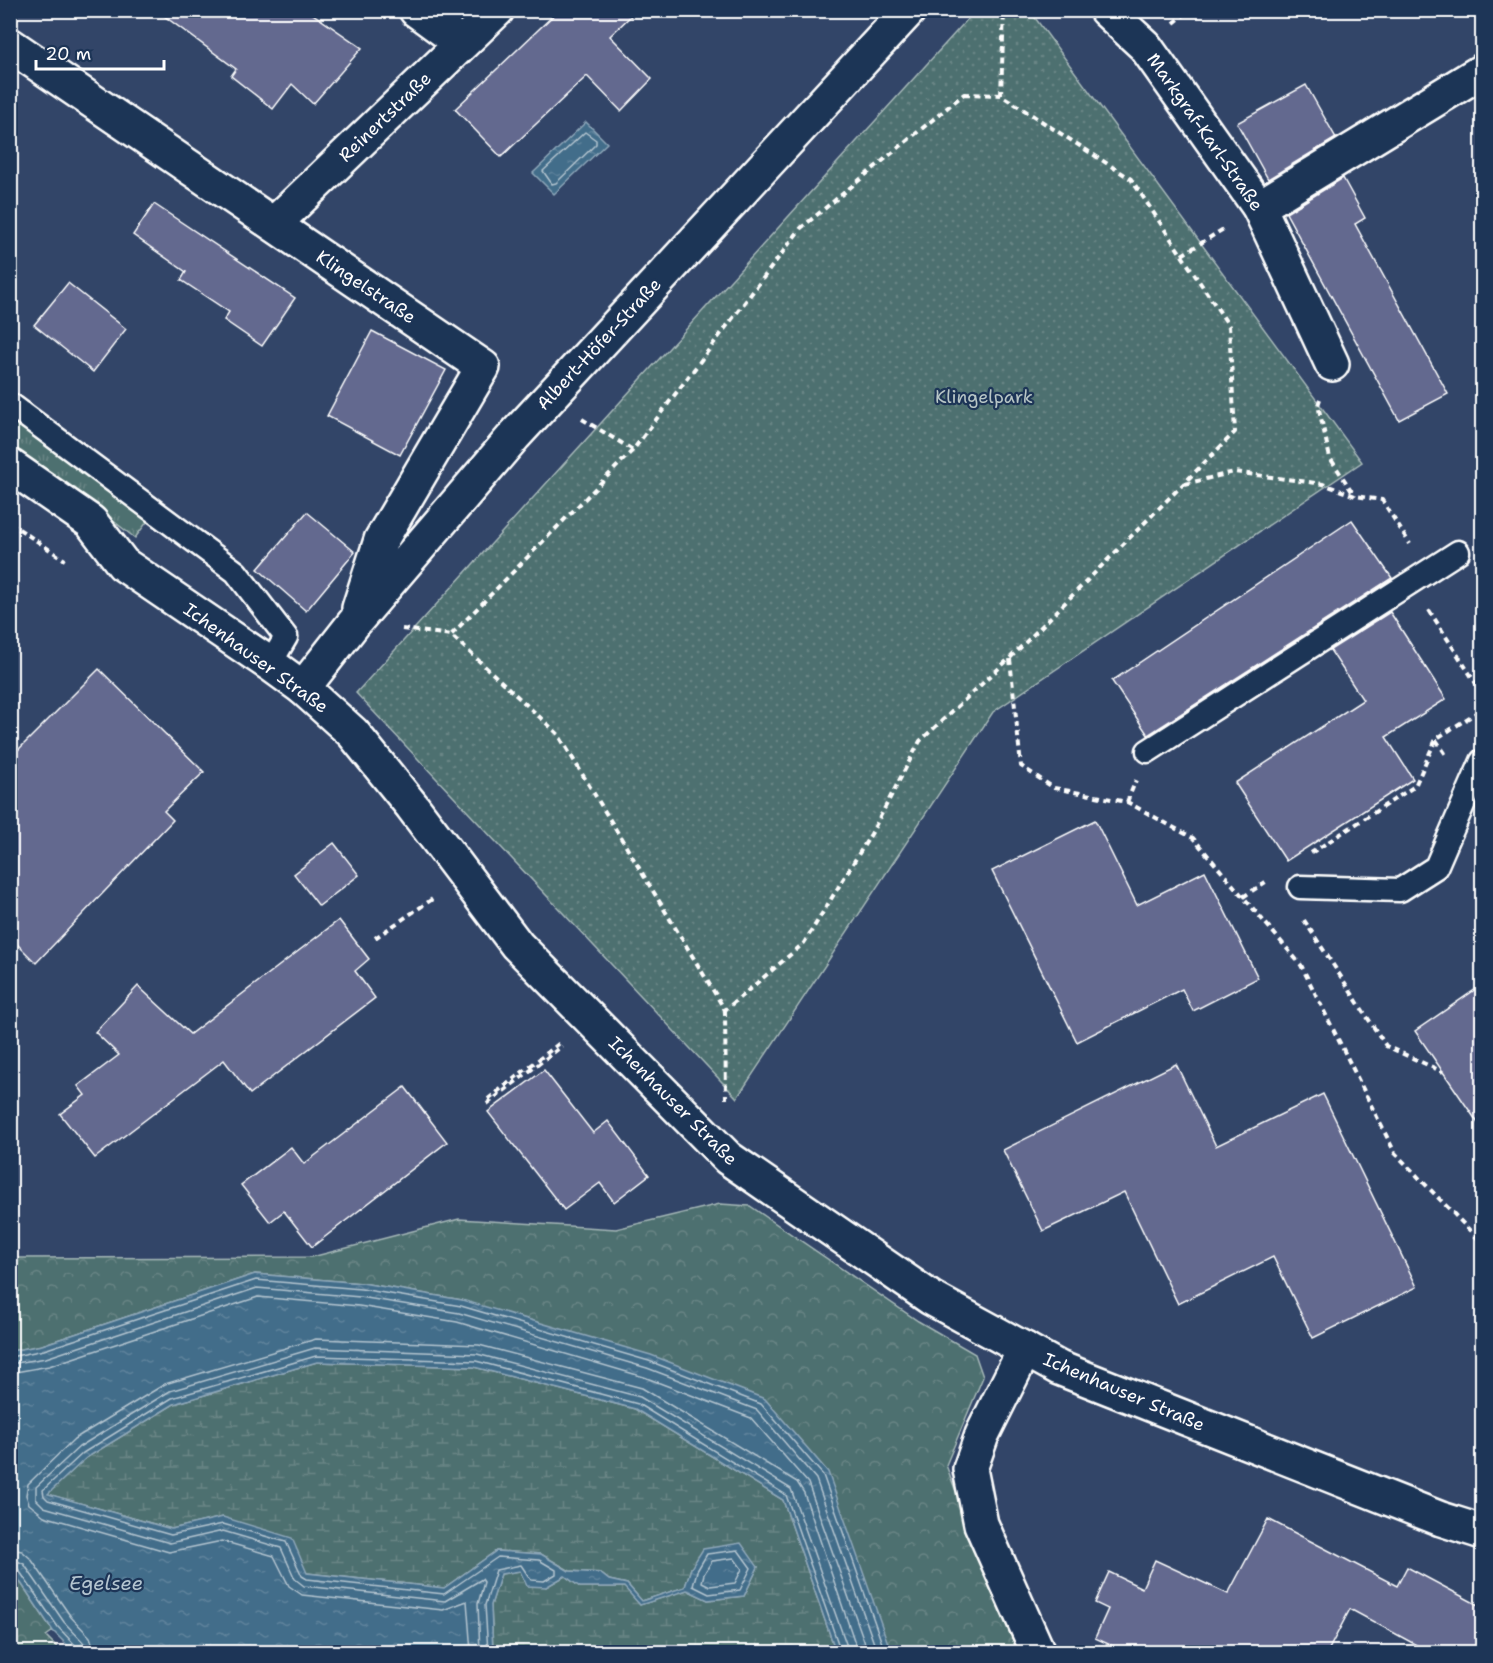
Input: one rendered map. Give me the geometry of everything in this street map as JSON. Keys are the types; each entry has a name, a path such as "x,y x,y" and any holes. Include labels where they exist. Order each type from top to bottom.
{"street":[{"path":"416,10 461,43"},
{"name":"Reinertstraße","path":"273,224 497,10"},
{"name":"Albert-Höfer-Straße","path":"303,688 354,623 549,398 909,10"},
{"name":"Markgraf-Karl-Straße","path":"1106,10 1145,46 1259,207 1332,363"},
{"name":"Klingelstraße","path":"10,45 483,367 381,540 354,623"},
{"path":"1259,207 1482,72"},
{"name":"Ichenhauser Straße","path":"10,466 91,522 123,564 303,688 353,733 517,945 728,1158 932,1298 1059,1368 1441,1519 1482,1532"},
{"path":"1025,1349 982,1434 970,1469 981,1524 1038,1653"}],"lane":[{"path":"10,404 236,572 286,637 270,664"},
{"path":"1149,752 1458,552"},
{"path":"1300,887 1400,890 1436,867 1482,761"}],"path":[{"path":"1001,95 1004,10"},
{"path":"724,1010 804,943 871,834 920,741 1010,658 1235,432 1229,326 1131,179 1001,95 964,94 801,228 633,450 451,635 558,734 634,856 724,1010 728,1158"},
{"path":"1182,255 1259,207"},
{"path":"1183,485 1234,472 1323,484 1355,496 1330,458 1318,405 1332,363"},
{"path":"549,398 633,450"},
{"path":"10,523 65,560"},
{"path":"1010,658 1020,766 1054,788 1127,802 1193,837 1301,965 1395,1153 1482,1243"},
{"path":"1308,855 1416,786 1436,739 1482,710"},
{"path":"375,939 465,877"},
{"path":"1243,897 1270,879"},
{"path":"1300,914 1386,1046 1443,1072"},
{"path":"487,1104 568,1039 488,1099"}],"green space":[{"name":"Klingelpark","path":"975,11 1030,11 1362,462 993,712 737,1098 356,693"},
{"path":"10,415 150,518 135,538 55,475 11,447"},
{"path":"720,1204 750,1206 918,1321 975,1354 983,1377 946,1465 972,1534 1024,1652 891,1652 462,1300 362,1283 255,1274 42,1345 11,1351 11,1258 312,1257 459,1219 616,1229"},
{"path":"317,1362 474,1367 635,1409 783,1500 836,1652 493,1652 491,1605 501,1574 520,1571 546,1587 565,1576 580,1587 625,1587 640,1605 687,1590 708,1600 744,1596 758,1567 691,1568 685,1587 642,1601 627,1584 609,1580 600,1573 570,1571 541,1554 496,1551 444,1588 307,1573 223,1517 172,1529 47,1494 86,1458 174,1404"},
{"path":"11,1568 53,1631 46,1636 62,1652 11,1652"}],"water":[{"path":"586,122 607,143 554,194 533,173"},
{"name":"Egelsee","path":"255,1274 362,1283 462,1300 651,1355 765,1399 828,1472 891,1652 836,1652 783,1500 635,1409 474,1367 317,1362 174,1404 86,1458 48,1494 171,1529 223,1517 292,1538 307,1573 444,1588 496,1551 541,1554 569,1571 600,1573 609,1580 627,1584 642,1601 685,1587 691,1568 703,1549 741,1543 758,1567 744,1596 708,1600 687,1590 640,1605 624,1587 580,1587 565,1576 546,1587 527,1586 520,1571 501,1574 491,1605 493,1652 74,1652 53,1631 11,1568 11,1351 42,1345"}],"building":[{"path":"156,10 307,10 362,48 313,104 292,84 273,109 231,76 236,69"},
{"path":"559,10 637,10 610,36 652,79 621,111 587,76 501,157 455,109"},
{"path":"1306,85 1336,138 1268,179 1237,123"},
{"path":"1343,178 1365,218 1355,224 1448,394 1399,420 1286,213"},
{"path":"154,204 295,298 262,346 224,320 229,312 181,280 186,272 133,235"},
{"path":"68,283 126,329 93,372 34,325"},
{"path":"372,331 446,370 400,455 327,416"},
{"path":"307,512 355,552 306,611 258,569"},
{"path":"1352,520 1392,578 1148,735 1112,681"},
{"path":"1390,612 1446,699 1386,737 1413,779 1286,861 1235,783 1363,700 1330,650"},
{"path":"99,669 204,772 164,811 173,820 36,963 10,937 10,758"},
{"path":"1095,820 1137,905 1205,871 1258,978 1193,1011 1182,989 1077,1042 992,871"},
{"path":"334,843 359,875 319,906 294,874"},
{"path":"339,920 369,959 355,971 375,998 250,1094 224,1060 95,1158 60,1114 85,1095 78,1086 119,1055 95,1032 138,986 190,1034"},
{"path":"1482,985 1482,1129 1415,1031"},
{"path":"1176,1064 1216,1146 1323,1094 1417,1287 1313,1338 1273,1257 1178,1304 1124,1192 1043,1231 1003,1150"},
{"path":"544,1070 593,1133 608,1121 649,1175 614,1202 600,1183 564,1210 488,1112"},
{"path":"405,1087 447,1142 312,1247 284,1211 270,1222 241,1185 291,1147 304,1164"},
{"path":"1268,1519 1397,1586 1407,1567 1482,1607 1482,1632 1472,1653 1431,1653 1350,1609 1327,1653 1128,1653 1095,1638 1108,1609 1095,1603 1109,1572 1142,1588 1155,1560 1228,1594"}]}
